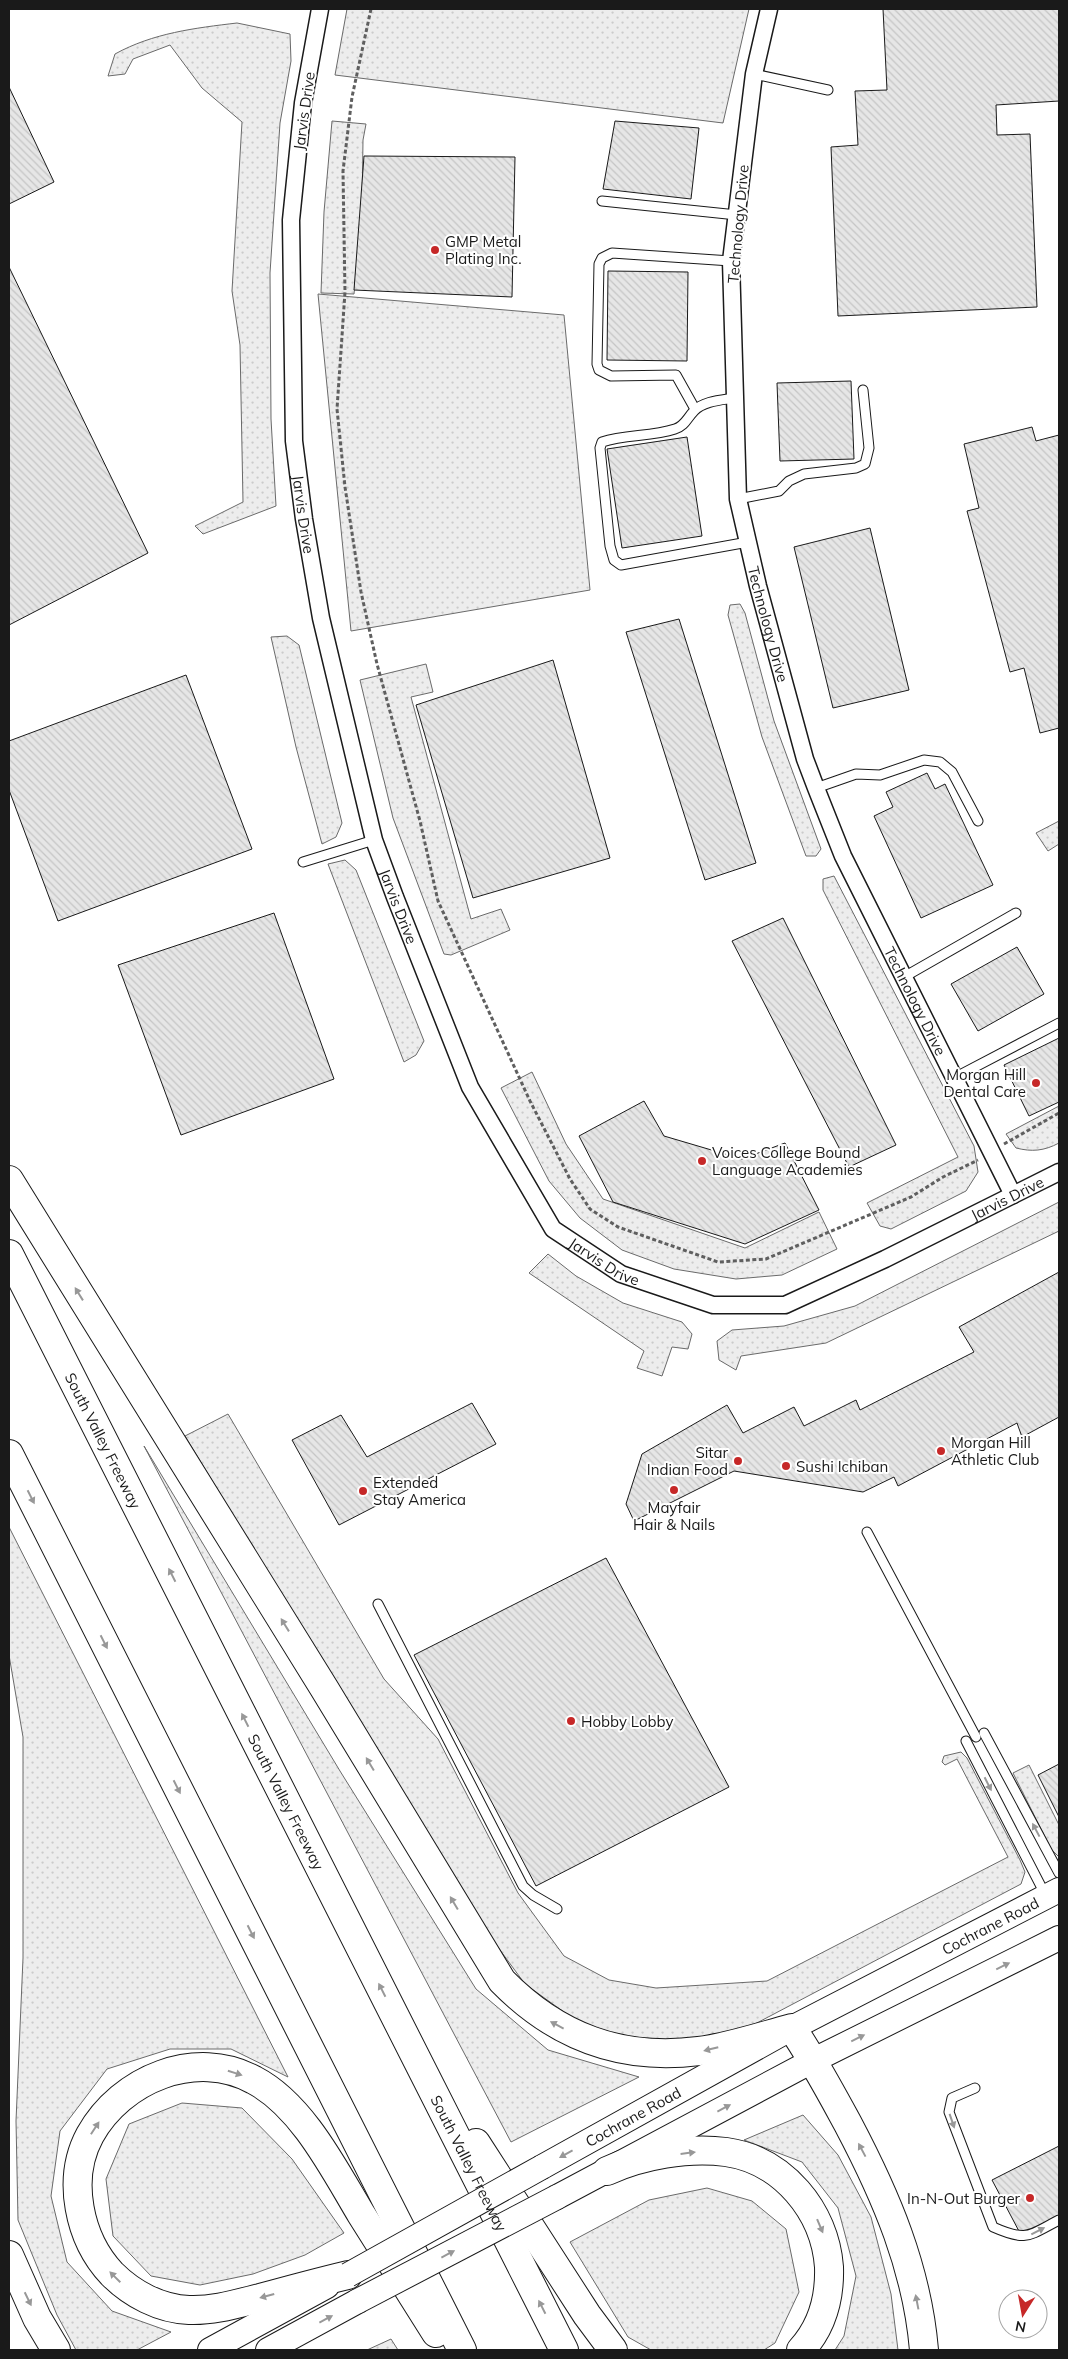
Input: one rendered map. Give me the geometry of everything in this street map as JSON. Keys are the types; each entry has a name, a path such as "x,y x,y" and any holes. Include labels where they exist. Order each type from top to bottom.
{"highway":[{"path":"9,1180 324,1688 502,1981 522,2001 547,2020 575,2035 601,2046 638,2052 667,2054 702,2051 792,2028 814,2060 870,2167 900,2236 918,2302 924,2350"},
{"name":"South Valley Freeway","path":"9,1254 564,2350"},
{"path":"9,1454 462,2350"},
{"path":"394,2015 587,2315 613,2350"},
{"path":"348,2275 214,2309 188,2310 166,2306 141,2297 120,2282 100,2260 87,2237 79,2210 78,2184 82,2160 89,2137 101,2117 119,2099 140,2084 161,2074 184,2068 207,2067 230,2071 254,2079 274,2093 290,2109 326,2156 446,2350"},
{"path":"607,2170 627,2162 670,2155 699,2151 727,2152 752,2160 776,2171 796,2189 815,2215 823,2235 830,2282 826,2304 818,2325 800,2350"},
{"path":"9,2255 37,2318 56,2350"}],"main road":[{"name":"Cochrane Road","path":"210,2350 792,2028 1053,1894"},
{"path":"268,2350 814,2060 1059,1938"}],"street":[{"name":"Jarvis Drive","path":"320,9 304,104 291,220 294,441 304,519 321,618 374,840 470,1087 552,1229 621,1274 714,1305 785,1305 885,1259 1059,1172"},
{"name":"Technology Drive","path":"769,9 754,74 731,261 738,499 805,759 816,788 844,856 1013,1194"}],"lane":[{"path":"754,74 828,90"},
{"path":"602,201 737,215"},
{"path":"695,409 676,375 611,376 599,370 597,364 599,264 602,258 612,253 731,261"},
{"path":"738,499 779,491 789,481 804,474 856,468 865,464 869,448 863,390"},
{"path":"734,398 710,403 695,409 685,423 675,429 614,438 602,442 600,448 610,546 614,560 621,564 748,542"},
{"path":"816,788 856,774 880,775 924,760 933,760 947,766 952,772 978,822"},
{"path":"303,862 374,840"},
{"path":"904,977 1016,913"},
{"path":"954,1078 1059,1023"},
{"path":"867,1532 1059,1873"},
{"path":"378,1604 523,1886 533,1895 557,1909"},
{"path":"966,1741 1053,1894"},
{"path":"975,2088 952,2098 949,2112 993,2227 1014,2237 1026,2237 1059,2220"}],"path":[{"path":"371,9 352,97 343,171 344,292 342,352 337,409 345,487 361,592 377,664 420,822 438,901 530,1101 570,1179 590,1209 618,1227 718,1262 766,1259 911,1198 1029,1128 1059,1114"}],"shaded area":[{"path":"347,9 749,9 723,123 335,75"},
{"path":"237,23 290,34 291,61 280,123 270,273 271,419 276,506 203,534 195,526 243,502 240,345 232,291 242,122 202,88 170,45 133,59 125,74 108,76 115,54 129,47 174,32"},
{"path":"332,121 366,124 363,140 362,210 354,294 321,293 324,212"},
{"path":"318,294 564,315 590,590 351,631"},
{"path":"740,604 745,613 774,721 821,849 816,856 806,856 762,737 728,615 730,605"},
{"path":"287,636 299,645 342,823 336,837 322,844 296,747 271,637"},
{"path":"426,664 433,692 411,697 471,919 501,909 510,930 451,955 444,954 393,818 360,680"},
{"path":"1059,821 1059,844 1048,851 1036,833"},
{"path":"345,860 356,870 424,1041 416,1055 404,1062 328,864"},
{"path":"834,876 974,1146 978,1172 966,1191 891,1229 880,1226 867,1203 958,1157 823,890 823,879"},
{"path":"532,1072 566,1144 603,1199 745,1248 819,1212 837,1249 782,1275 736,1279 674,1269 622,1250 580,1218 549,1181 501,1088"},
{"path":"1059,1106 1059,1143 1038,1150 1016,1148 1006,1134"},
{"path":"1059,1202 1059,1231 826,1343 741,1356 736,1370 719,1360 717,1341 732,1330 784,1326 855,1306"},
{"path":"548,1254 576,1276 623,1303 682,1322 692,1334 688,1349 672,1347 662,1376 637,1368 644,1351 529,1273"},
{"path":"228,1414 384,1679 438,1739 518,1893 564,1956 609,1980 656,1988 767,1981 1008,1857 957,1759 945,1765 942,1762 944,1756 961,1752 967,1758 1020,1860 1025,1872 1021,1884 753,2025 702,2043 646,2044 582,2025 525,1984 483,1927 185,1436"},
{"path":"144,1446 340,1771 476,1989 548,2050 639,2077 511,2142"},
{"path":"9,1527 288,2077 231,2049 170,2049 107,2069 60,2131 51,2196 67,2262 112,2311 171,2332 137,2350 76,2350 57,2315 18,2220 16,2121 23,1958 23,1737 9,1655"},
{"path":"1029,1765 1059,1825 1059,1857 1051,1849 1013,1773"},
{"path":"182,2103 242,2108 292,2159 344,2233 305,2255 253,2274 200,2285 151,2276 113,2236 106,2179 129,2124"},
{"path":"803,2115 838,2155 871,2217 891,2294 898,2350 835,2350 844,2336 856,2276 838,2208 802,2162 744,2140"},
{"path":"707,2188 752,2201 786,2229 799,2292 775,2343 764,2350 651,2350 628,2337 570,2242 649,2200"},
{"path":"391,2339 398,2350 367,2350"}],"building":[{"path":"883,9 1059,9 1059,101 996,105 997,135 1030,134 1037,307 838,316 831,147 858,145 855,91 887,90"},
{"path":"9,87 54,182 9,204"},
{"path":"615,121 699,128 691,199 603,189"},
{"name":"GMP Metal Plating Inc.","path":"364,156 515,157 512,297 354,290"},
{"path":"9,267 148,553 9,625"},
{"path":"608,271 688,272 687,361 607,360"},
{"path":"851,381 854,459 780,461 777,383"},
{"path":"1032,427 1036,441 1059,435 1059,728 1040,733 1024,668 1010,672 967,511 979,508 964,444"},
{"path":"687,437 702,536 622,548 607,449"},
{"path":"870,528 909,690 833,708 794,547"},
{"path":"679,619 756,863 705,880 626,632"},
{"path":"553,660 610,858 473,898 416,705"},
{"path":"186,675 252,849 58,921 9,790 9,741"},
{"path":"927,773 935,789 945,784 993,885 921,918 874,816 893,807 886,792"},
{"path":"274,913 334,1079 181,1135 118,965"},
{"path":"783,918 896,1145 849,1167 732,941"},
{"path":"1017,947 1044,994 978,1031 951,984"},
{"name":"Morgan Hill Dental Care","path":"1059,1038 1059,1102 1029,1116 1004,1065"},
{"path":"644,1101 664,1136 742,1159 785,1143 819,1210 745,1244 613,1202 579,1136"},
{"path":"1059,1272 1059,1417 1022,1437 1017,1423 898,1486 894,1477 863,1492 734,1471 634,1521 626,1504 642,1454 727,1405 743,1433 794,1407 804,1426 856,1400 860,1410 974,1352 959,1327"},
{"name":"Extended Stay America","path":"472,1403 496,1444 339,1525 292,1440 341,1415 367,1457"},
{"name":"Hobby Lobby","path":"606,1558 729,1787 536,1886 414,1655"},
{"path":"1059,1764 1059,1817 1038,1775"},
{"name":"In-N-Out Burger","path":"1059,2146 1059,2215 1021,2235 992,2180"}],"place":[{"name":"GMP Metal Plating Inc.","path":"435,250"},
{"name":"Morgan Hill Dental Care","path":"1036,1083"},
{"name":"Voices College Bound Language Academies","path":"702,1161"},
{"name":"Morgan Hill Athletic Club","path":"941,1451"},
{"name":"Sitar Indian Food","path":"738,1461"},
{"name":"Sushi Ichiban","path":"786,1466"},
{"name":"Mayfair Hair & Nails","path":"674,1490"},
{"name":"Extended Stay America","path":"363,1491"},
{"name":"Hobby Lobby","path":"571,1721"},
{"name":"In-N-Out Burger","path":"1030,2198"}]}
